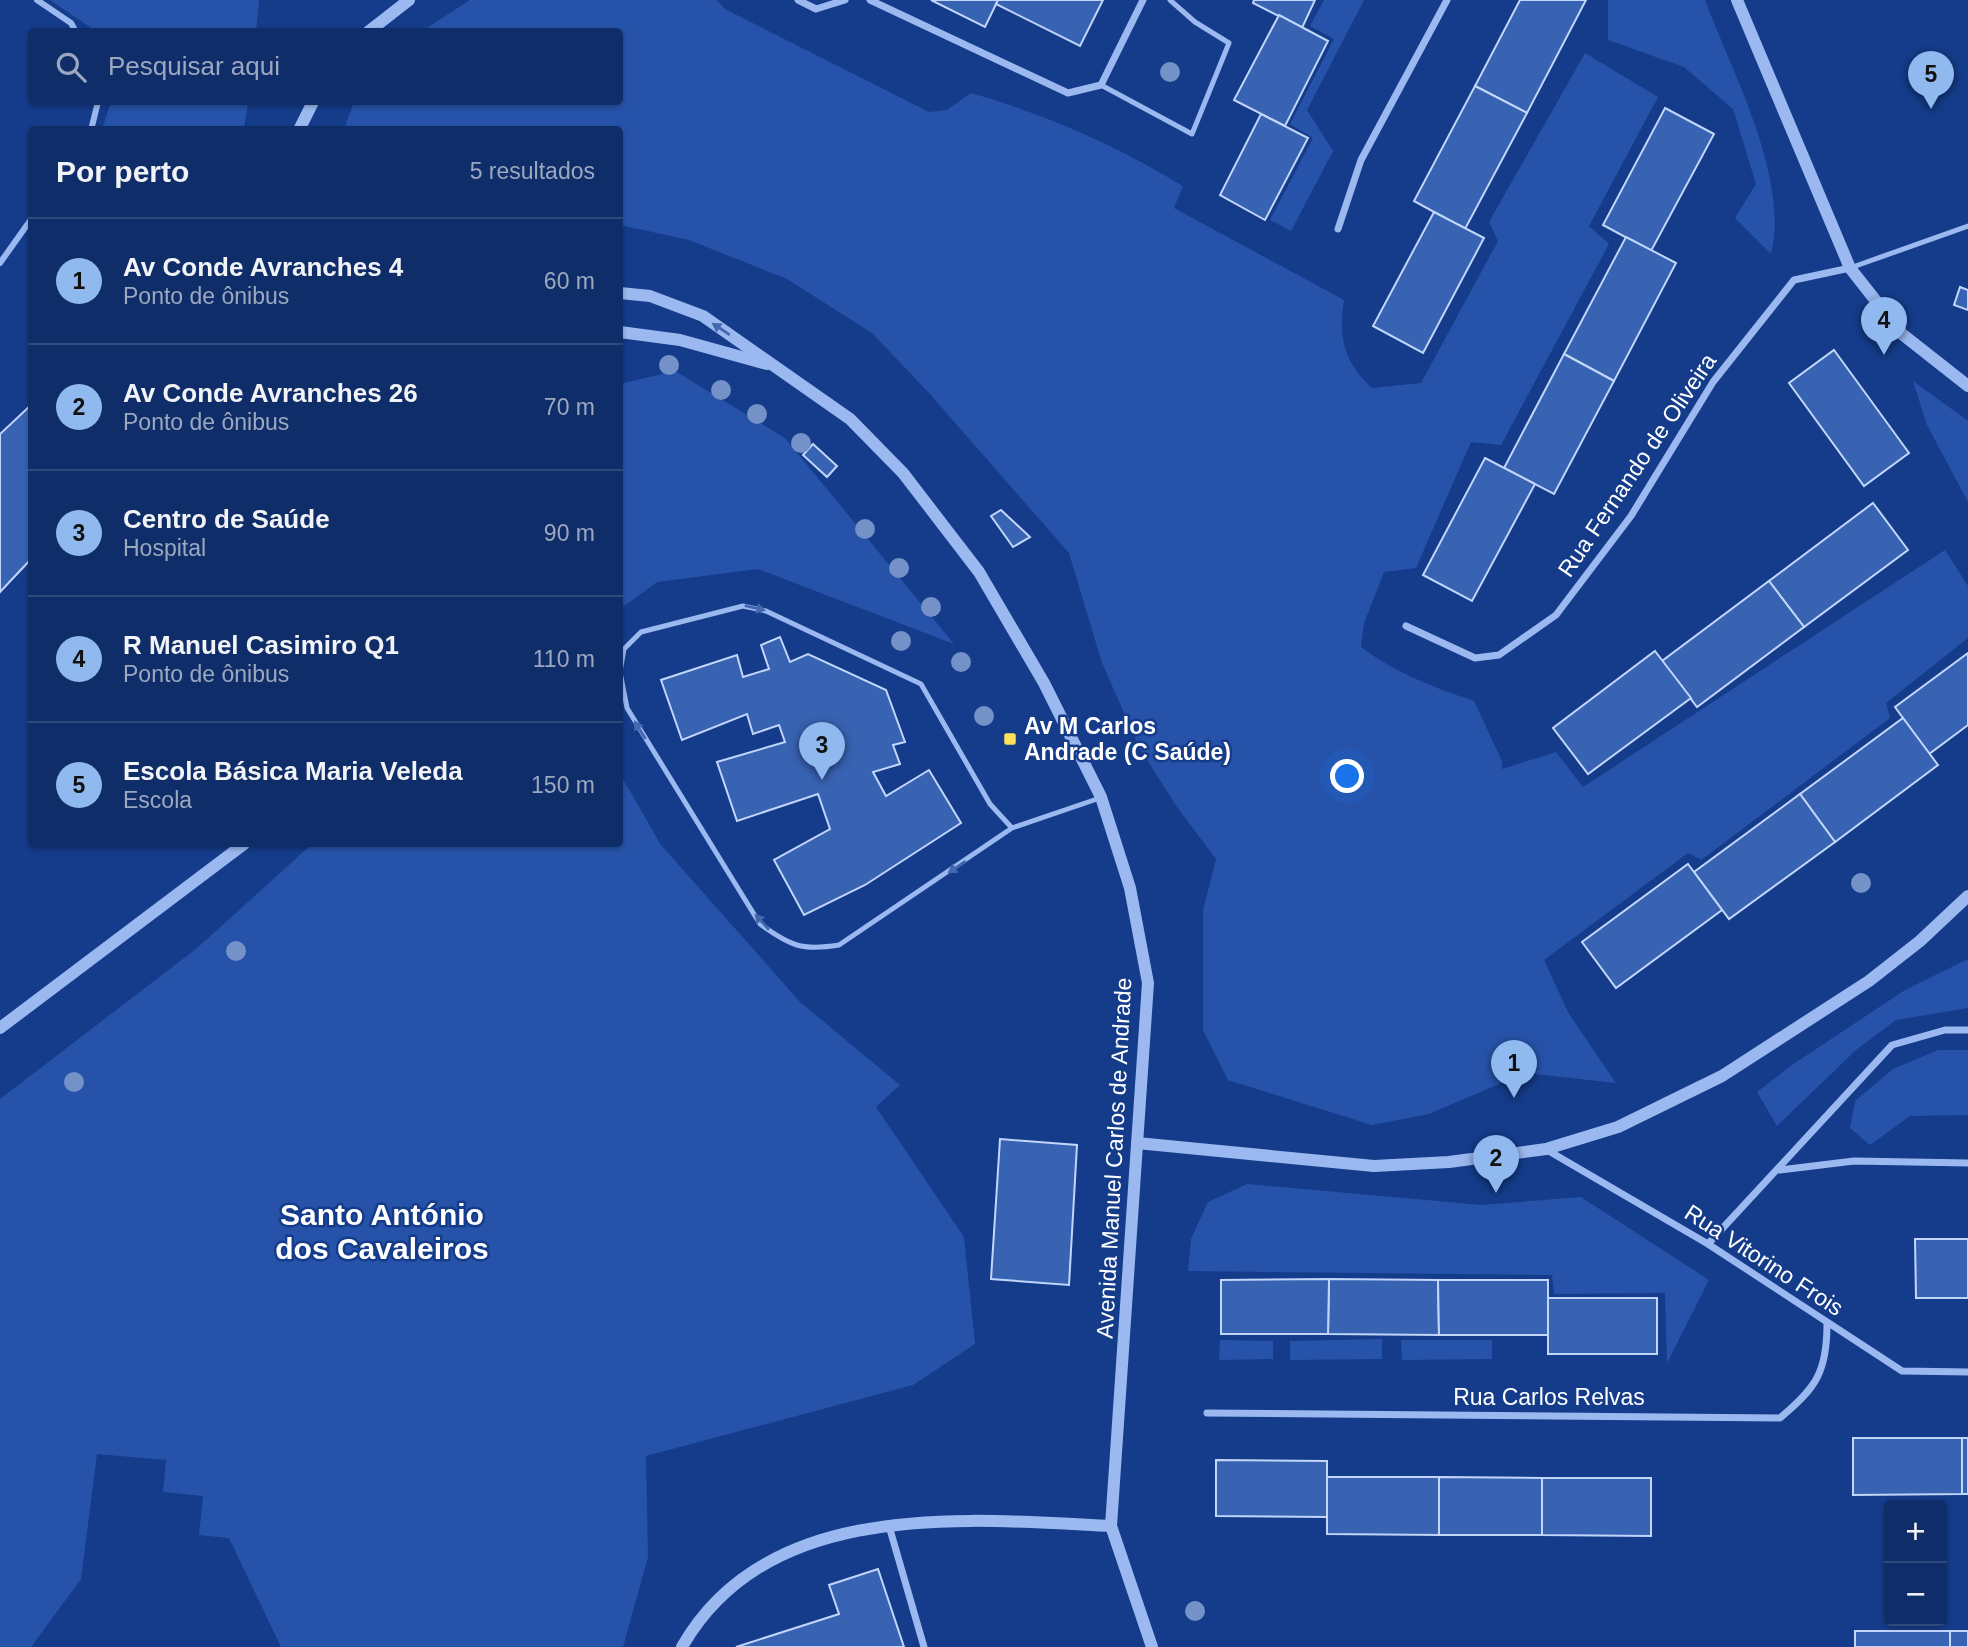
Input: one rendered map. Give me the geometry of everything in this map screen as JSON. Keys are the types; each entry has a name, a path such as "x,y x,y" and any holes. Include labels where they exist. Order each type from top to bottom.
{"street":[{"path":"37,0 71,23 74,28"},
{"path":"373,28 409,0"},
{"path":"798,0 816,9 845,0"},
{"path":"870,0 1068,93 1101,85 1143,0"},
{"path":"1338,229 1361,160 1447,0"},
{"path":"1737,0 1850,268 1902,334 1968,386"},
{"path":"92,126 97,105"},
{"path":"301,126 312,105"},
{"path":"0,263 28,224"},
{"name":"Rua Fernando de Oliveira","path":"1406,626 1475,658 1499,654 1556,615 1631,516 1713,382 1794,280 1850,268"},
{"name":"Avenida Manuel Carlos de Andrade","path":"623,293 650,296 703,316 778,367 859,428 903,473 979,572 1044,683 1101,797 1130,887 1148,983 1111,1526"},
{"path":"623,332 680,340 778,367"},
{"path":"0,1028 240,847"},
{"path":"1137,1143 1374,1166 1449,1161 1546,1149 1618,1126 1722,1076 1869,981 1920,941 1968,896"},
{"path":"1708,1244 1892,1045 1945,1030 1968,1030"},
{"name":"Rua Vitorino Frois","path":"1546,1149 1708,1244 1902,1371 1968,1372"},
{"path":"1779,1170 1854,1161 1968,1163"},
{"name":"Rua Carlos Relvas","path":"1207,1413 1780,1418 1809,1394 1827,1356 1827,1324"},
{"path":"682,1647 715,1602 759,1567 807,1543 889,1526 1035,1522 1111,1526 1152,1647"},
{"path":"889,1526 924,1647"}],"lane":[{"path":"1101,85 1192,134 1229,43 1195,22 1170,0"},
{"path":"1850,268 1968,226"},
{"path":"623,655 624,649 641,632 743,606 766,611 921,684 990,804 1012,828"},
{"path":"623,687 627,708 760,924 786,943 810,949 839,945 1012,828 1101,797"}],"shaded area":[{"path":"50,0 259,0 256,28 90,27"},
{"path":"470,0 717,0 725,9 929,112 947,110 971,93 1026,111 1080,132 1183,186 1174,208 1344,300 1342,325 1345,348 1355,369 1372,388 1421,383 1498,241 1489,222 1585,53 1658,97 1589,226 1609,244 1501,445 1471,442 1416,568 1384,572 1364,623 1361,647 1415,678 1474,701 1502,761 1502,769 1556,752 1583,787 1945,550 1968,586 1968,638 1886,703 1890,718 1701,860 1688,853 1544,960 1569,1014 1616,1083 1525,1073 1429,1114 1372,1125 1228,1080 1203,1030 1203,910 1216,859 1177,807 1139,747 1102,663 1069,553 929,393 872,333 787,279 689,240 623,226 623,126 345,126 353,105 623,105 623,28 427,28"},
{"path":"1324,0 1364,0 1307,110 1333,151 1291,231 1270,220 1313,138 1290,124 1334,39 1310,26"},
{"path":"1608,0 1705,0 1743,92 1766,159 1775,224 1771,254 1735,218 1756,184 1733,109 1684,67 1608,40"},
{"path":"110,105 248,105 244,126 103,126"},
{"path":"675,371 785,438 954,644 758,569 657,582 623,607 623,383"},
{"path":"1913,381 1968,421 1968,502 1927,425"},
{"path":"623,779 661,845 800,1002 900,1085 876,1107 964,1237 975,1344 913,1385 646,1456 648,1557 623,1647 281,1647 229,1538 199,1535 203,1496 163,1492 166,1460 97,1454 81,1579 31,1647 0,1647 0,1099 196,949 309,847 623,847"},
{"path":"1968,959 1968,1008 1896,1020 1856,1050 1777,1126 1757,1092 1792,1065 1905,990"},
{"path":"1938,1050 1968,1050 1968,1115 1910,1116 1870,1145 1850,1128 1855,1101 1893,1069"},
{"path":"1247,1184 1482,1205 1581,1197 1709,1280 1667,1363 1665,1293 1554,1294 1552,1275 1188,1271 1191,1239 1208,1202"},
{"path":"1382,1339 1382,1359 1290,1360 1290,1341"},
{"path":"1220,1340 1273,1341 1273,1359 1219,1360"},
{"path":"1401,1340 1492,1340 1492,1359 1402,1360"}],"building":[{"path":"931,0 998,0 985,27"},
{"path":"998,0 1103,0 1080,46 996,4"},
{"path":"1254,0 1315,0 1302,28 1253,3"},
{"path":"1520,0 1586,0 1527,113 1475,86"},
{"path":"1279,15 1328,41 1285,126 1234,100"},
{"path":"1475,86 1527,113 1465,229 1414,201"},
{"path":"1665,108 1714,134 1651,251 1603,225"},
{"path":"1261,114 1308,138 1265,220 1220,195"},
{"path":"1434,212 1484,238 1423,353 1373,326"},
{"path":"1626,237 1676,263 1614,381 1564,354"},
{"path":"1960,287 1968,290 1968,310 1954,305"},
{"path":"1834,350 1909,453 1864,486 1789,383"},
{"path":"1564,354 1614,381 1554,494 1504,468"},
{"path":"28,408 28,562 0,592 0,434"},
{"path":"813,444 837,466 827,477 803,455"},
{"path":"1485,458 1535,484 1472,601 1423,575"},
{"path":"1873,503 1908,550 1804,627 1769,581"},
{"path":"1001,510 1030,537 1013,547 991,516"},
{"path":"1769,581 1804,627 1697,707 1662,661"},
{"path":"780,637 790,662 808,654 886,690 905,742 893,745 900,764 873,772 886,796 929,770 961,823 865,885 804,915 774,860 830,829 818,794 737,821 717,762 785,742 779,725 753,734 747,714 682,740 661,680 737,655 743,677 769,669 761,645"},
{"path":"1655,651 1691,698 1588,774 1553,728"},
{"path":"1968,653 1968,725 1929,754 1895,707"},
{"path":"1903,718 1938,765 1835,842 1800,794"},
{"path":"1800,794 1835,842 1729,919 1694,872"},
{"path":"1688,864 1722,910 1616,988 1582,942"},
{"path":"1000,1139 1077,1145 1069,1285 991,1279"},
{"path":"1915,1239 1968,1239 1968,1298 1916,1298"},
{"path":"1329,1279 1438,1280 1439,1335 1328,1334"},
{"path":"1329,1279 1328,1334 1221,1334 1221,1280"},
{"path":"1438,1280 1548,1280 1548,1335 1439,1335"},
{"path":"1548,1298 1657,1298 1657,1354 1548,1354"},
{"path":"1853,1438 1962,1438 1962,1494 1853,1495"},
{"path":"1962,1438 1968,1438 1968,1494 1962,1494"},
{"path":"1216,1460 1327,1461 1327,1517 1216,1516"},
{"path":"1327,1477 1439,1477 1439,1535 1327,1534"},
{"path":"1439,1477 1542,1478 1542,1535 1439,1535"},
{"path":"1542,1478 1651,1478 1651,1536 1542,1535"},
{"path":"878,1569 904,1647 736,1647 839,1614 829,1585"},
{"path":"1855,1631 1950,1631 1950,1647 1855,1647"},
{"path":"1950,1631 1968,1631 1968,1647 1950,1647"}],"place":[{"name":"Escola Básica Maria Veleda","path":"1931,109"},
{"name":"R Manuel Casimiro Q1","path":"1884,355"},
{"name":"Av M Carlos Andrade (C Saúde)","path":"1010,739"},
{"name":"Centro de Saúde","path":"822,780"},
{"name":"Av Conde Avranches 4","path":"1514,1098"},
{"name":"Av Conde Avranches 26","path":"1496,1193"}],"district":[{"name":"Santo António dos Cavaleiros","path":"382,1231"}]}
